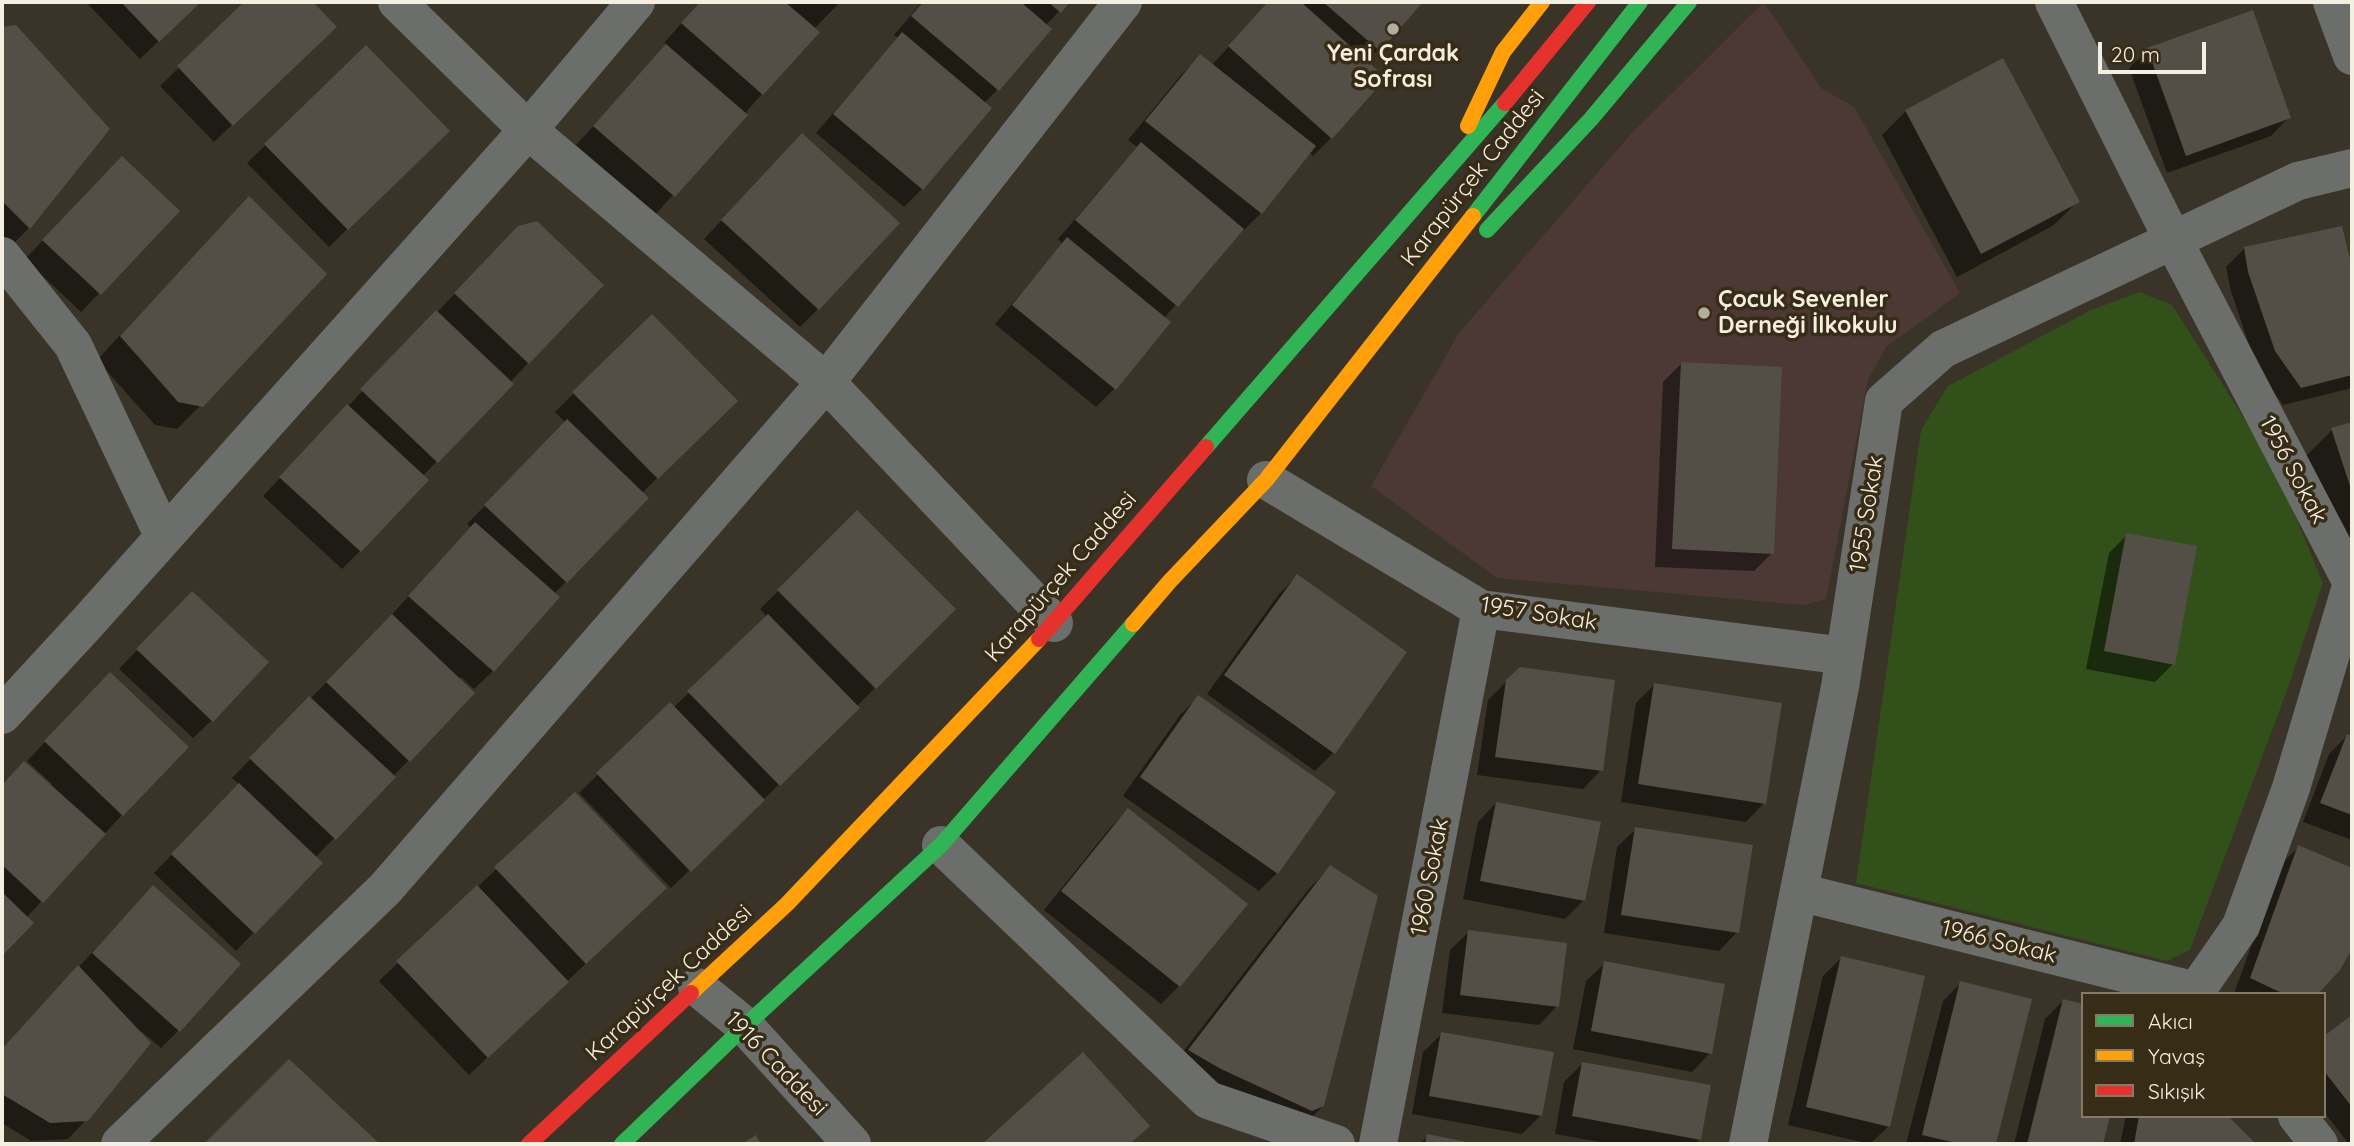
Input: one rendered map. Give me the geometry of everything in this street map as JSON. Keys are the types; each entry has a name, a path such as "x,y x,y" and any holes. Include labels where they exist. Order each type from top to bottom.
{"main road":[{"path":"1448,169 1503,52 1542,2"},
{"name":"Karapürçek Caddesi","path":"528,1144 787,904 1054,623 1448,169 1588,2"},
{"name":"Karapürçek Caddesi","path":"622,1144 941,845 1170,580 1266,480 1640,2"},
{"path":"1376,340 1535,183 1651,50 1689,2"}],"street":[{"path":"397,2 528,130 826,382 1054,623"},
{"path":"2,715 528,130 636,2"},
{"path":"120,1144 385,890 826,382 1123,2"},
{"name":"1956 Sokak","path":"2054,2 2173,240 2352,583 2291,788 2241,926 2198,992"},
{"path":"2332,2 2352,57"},
{"name":"1955 Sokak","path":"1748,1144 1845,656 1884,401 1943,349 2298,181 2352,168"},
{"path":"2,256 73,345 164,537"},
{"name":"1957 Sokak","path":"1266,480 1481,609 1845,656"},
{"name":"1960 Sokak","path":"1378,1144 1481,609"},
{"path":"941,845 1208,1100 1336,1144"},
{"name":"1966 Sokak","path":"1799,891 2193,992"},
{"name":"1916 Caddesi","path":"697,987 745,1026 852,1144"},
{"path":"2299,1118 2319,1144"}],"shaded area":[{"name":"Çocuk Sevenler Derneği İlkokulu","path":"1764,2 1821,88 1854,107 1960,293 1886,347 1868,380 1826,599 1803,605 1497,578 1371,486 1459,333 1631,134"}],"green space":[{"path":"2139,292 2172,305 2199,347 2276,469 2323,583 2289,685 2190,950 2167,961 1856,883 1921,430 1948,386 2091,310"}],"building":[{"path":"121,2 201,2 159,42"},
{"path":"244,2 313,2 337,27 233,126 177,66"},
{"path":"700,2 785,2 820,32 763,95 681,23"},
{"path":"923,2 1021,2 1052,29 999,91 911,16"},
{"path":"1048,2 1070,2 1061,13"},
{"path":"1268,2 1301,2 1386,78 1332,139 1228,46"},
{"path":"1323,2 1423,2 1380,51"},
{"path":"2253,10 2291,118 2186,156 2147,48"},
{"path":"16,25 110,129 30,229 2,201 2,27"},
{"path":"902,32 992,108 923,190 833,114"},
{"path":"666,44 748,115 675,197 593,126"},
{"path":"366,45 450,131 348,230 264,144"},
{"path":"1200,54 1316,146 1262,214 1145,121"},
{"path":"2003,58 2080,202 1981,254 1905,110"},
{"path":"802,133 900,223 819,310 721,220"},
{"path":"1141,142 1244,229 1178,307 1075,220"},
{"path":"122,156 180,211 101,295 42,240"},
{"path":"249,196 327,274 203,407 178,402 120,336"},
{"path":"537,221 604,285 529,364 454,293 518,226"},
{"path":"2342,226 2352,267 2352,375 2301,388 2275,351 2248,272 2244,247"},
{"path":"1067,237 1171,322 1116,390 1012,305"},
{"path":"436,310 514,384 438,463 360,389"},
{"path":"652,314 738,401 658,479 572,392"},
{"path":"1681,362 1782,367 1774,554 1672,549"},
{"path":"347,404 429,480 361,552 279,477"},
{"path":"567,419 649,498 567,583 484,505"},
{"path":"2352,422 2352,492 2331,428"},
{"path":"857,510 956,609 876,689 777,590"},
{"path":"475,522 560,597 494,672 408,596"},
{"path":"2126,533 2197,546 2175,665 2104,651"},
{"path":"1297,574 1407,652 1335,754 1224,675"},
{"path":"192,591 269,662 213,722 136,649"},
{"path":"392,614 475,693 410,762 326,682"},
{"path":"768,614 860,708 780,786 687,691"},
{"path":"1520,667 1615,680 1603,771 1495,757 1506,680"},
{"path":"110,672 189,747 123,816 44,741"},
{"path":"1654,683 1782,703 1766,804 1638,784"},
{"path":"1198,695 1336,792 1278,874 1140,777"},
{"path":"309,696 396,777 336,840 249,758"},
{"path":"670,702 765,800 691,872 596,773"},
{"path":"2347,734 2352,736 2352,815 2320,803"},
{"path":"24,761 106,834 43,903 2,865 2,785"},
{"path":"239,783 323,863 255,934 171,854"},
{"path":"575,792 667,888 586,964 494,867"},
{"path":"1496,802 1601,822 1585,901 1480,881"},
{"path":"1128,808 1248,904 1180,987 1061,891"},
{"path":"1635,827 1753,845 1739,933 1621,915"},
{"path":"2298,845 2352,868 2352,949 2340,970 2320,992 2280,992 2250,978"},
{"path":"1330,865 1378,896 1324,1106 1312,1111 1221,1069 1188,1050"},
{"path":"153,885 241,964 180,1032 92,953"},
{"path":"477,885 569,982 488,1058 396,961"},
{"path":"2,892 34,923 2,956"},
{"path":"1468,930 1567,943 1559,1007 1460,995"},
{"path":"1841,956 1925,976 1890,1127 1806,1107"},
{"path":"1604,961 1725,984 1712,1054 1591,1031"},
{"path":"78,965 151,1043 88,1121 50,1123 2,1094 2,1049"},
{"path":"1960,981 2032,999 1996,1144 1960,1144 1922,1135"},
{"path":"2063,999 2081,1004 2081,1118 2110,1118 2103,1144 2027,1144"},
{"path":"2352,1015 2352,1107 2326,1074 2326,1034"},
{"path":"1441,1032 1554,1052 1542,1116 1429,1096"},
{"path":"1083,1052 1150,1126 1130,1144 982,1144"},
{"path":"289,1059 380,1144 204,1144"},
{"path":"1582,1062 1711,1085 1701,1140 1572,1116"},
{"path":"2139,1118 2230,1118 2256,1144 2134,1144"},
{"path":"1427,1134 1472,1143 1425,1144"},
{"path":"756,1135 761,1144 742,1144"}],"traffic: fast":[{"path":"1473,216 1640,2"},
{"path":"1487,230 1591,119 1689,2"},
{"path":"1206,447 1505,103"},
{"path":"622,1144 941,845 1133,624"}],"traffic: slow":[{"path":"1468,126 1503,52 1542,2"},
{"path":"1133,624 1266,480 1473,216"},
{"path":"691,993 787,904 1039,639"}],"traffic: jam":[{"path":"1505,103 1588,2"},
{"path":"1039,639 1206,447"},
{"path":"529,1144 691,993"}],"place":[{"name":"Yeni Çardak Sofrası","path":"1393,29"},
{"name":"Çocuk Sevenler Derneği İlkokulu","path":"1704,313"}]}
